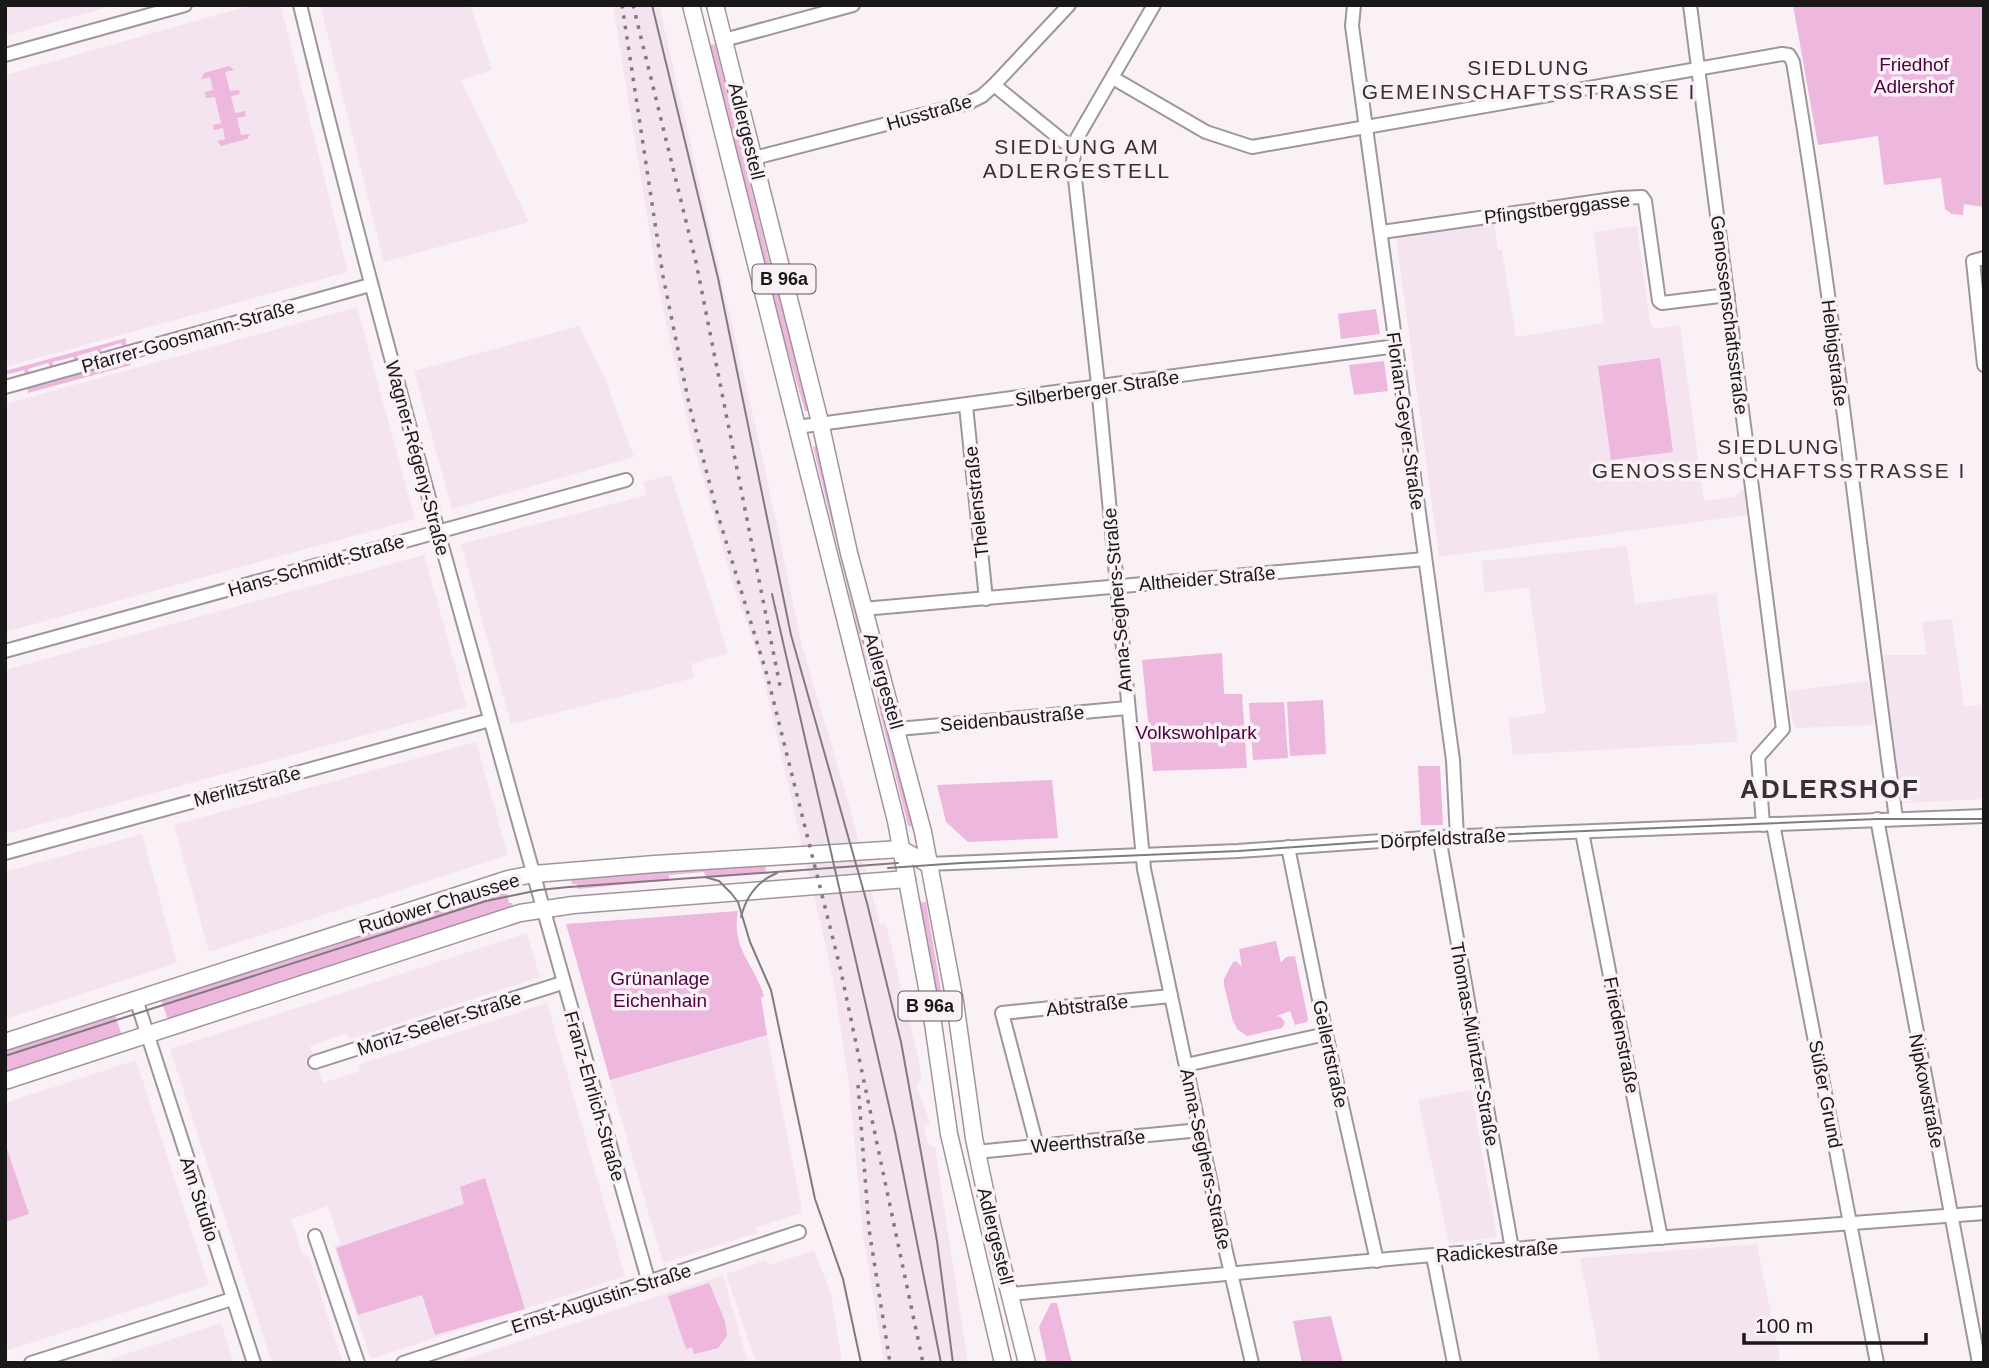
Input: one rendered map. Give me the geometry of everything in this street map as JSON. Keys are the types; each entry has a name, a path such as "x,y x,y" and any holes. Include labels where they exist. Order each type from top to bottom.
{"main road":[{"name":"Adlergestell","path":"691,5 901,849 931,1009 949,1134 1003,1363"},
{"name":"Adlergestell","path":"715,5 820,422 863,609 898,729 923,832 945,941 976,1152 1027,1363"},
{"path":"901,849 928,864 907,879"},
{"name":"Rudower Chaussee","path":"5,1042 508,879 534,874 655,864 901,849"},
{"name":"Rudower Chaussee","path":"5,1081 512,916 543,909 907,879"}],"street":[{"path":"5,55 185,5"},
{"name":"Wagner-Régeny-Straße","path":"300,5 370,285 543,909"},
{"path":"724,40 853,5"},
{"name":"Husstraße","path":"754,158 968,103 982,96 994,85 1069,5"},
{"name":"Florian-Geyer-Straße","path":"1354,5 1352,26 1453,761 1457,837"},
{"name":"Genossenschaftsstraße","path":"1690,5 1783,729 1758,757 1768,825"},
{"name":"Anna-Seghers-Straße","path":"1152,10 1077,138 1073,161 1098,387 1142,855 1252,1363"},
{"name":"Helbigstraße","path":"1698,67 1782,54 1790,55 1793,62 1826,281 1896,818"},
{"path":"1113,78 1206,132 1252,147 1698,67"},
{"path":"994,85 1074,149"},
{"name":"Pfingstberggasse","path":"1382,232 1642,197 1645,201 1659,301 1662,303 1728,295"},
{"path":"1978,259 1984,365"},
{"name":"Pfarrer-Goosmann-Straße","path":"5,387 370,285"},
{"name":"Silberberger Straße","path":"797,427 1396,346"},
{"name":"Thelenstraße","path":"966,405 986,599"},
{"name":"Hans-Schmidt-Straße","path":"5,651 626,480"},
{"name":"Altheider Straße","path":"863,609 1425,559"},
{"name":"Seidenbaustraße","path":"898,729 1127,708"},
{"name":"Merlitzstraße","path":"5,853 490,720"},
{"name":"Dörpfeldstraße","path":"928,864 1457,837 1984,816"},
{"name":"Nipkowstraße","path":"1877,819 1979,1363"},
{"name":"Süßer Grund","path":"1768,825 1877,1363"},
{"name":"Friedenstraße","path":"1582,832 1661,1238"},
{"name":"Thomas-Müntzer-Straße","path":"1439,838 1512,1250"},
{"name":"Gellertstraße","path":"1288,847 1326,1034 1377,1261"},
{"name":"Franz-Ehrlich-Straße","path":"543,909 649,1283"},
{"name":"Moriz-Seeler-Straße","path":"316,1062 562,982"},
{"name":"Abtstraße","path":"1037,1146 1002,1013 1171,996"},
{"name":"Am Studio","path":"136,999 254,1363"},
{"path":"1186,1065 1326,1034"},
{"name":"Weerthstraße","path":"976,1152 1200,1130"},
{"name":"Radickestraße","path":"1010,1294 1433,1256 1984,1213"},
{"name":"Ernst-Augustin-Straße","path":"403,1363 799,1232"},
{"path":"315,1236 358,1363"},
{"path":"1433,1256 1454,1363"},
{"path":"31,1363 232,1299"}],"shaded area":[{"path":"5,5 116,5 5,36"},
{"path":"252,5 281,7 348,272 5,367 5,75"},
{"path":"320,5 470,5 492,70 461,80 529,222 384,262"},
{"path":"613,5 659,5 763,460 802,646 849,804 880,925 886,924 919,1061 922,1081 916,1084 930,1123 924,1127 928,1144 935,1148 968,1363 884,1363 863,1233 849,1084 833,978 758,655 735,591 689,429 658,284"},
{"path":"1494,223 1498,250 1502,250 1516,337 1604,323 1594,232 1637,226 1653,329 1680,325 1704,501 1734,497 1744,489 1748,515 1439,557 1396,237"},
{"path":"357,307 415,519 5,632 5,404"},
{"path":"579,326 605,379 634,457 452,509 414,371"},
{"path":"671,475 728,653 691,664 694,678 511,724 461,544 647,495 643,482"},
{"path":"1627,546 1635,604 1716,593 1738,742 1513,755 1508,719 1546,713 1529,587 1484,593 1482,561"},
{"path":"424,555 467,707 5,834 5,670"},
{"path":"1952,619 1964,707 1984,704 1984,799 1901,803 1883,655 1926,655 1922,622"},
{"path":"1869,681 1874,720 1870,725 1798,728 1793,724 1788,691"},
{"path":"476,742 508,855 209,952 174,825"},
{"path":"142,834 177,963 5,1019 5,872"},
{"path":"527,933 540,977 350,1039 347,1033 310,1046 323,1083 360,1071 358,1065 547,1003 625,1276 371,1359 334,1246 340,1243 328,1206 291,1219 303,1256 308,1255 343,1363 272,1363 170,1049"},
{"path":"767,1035 801,1213 756,1227 757,1233 663,1263 610,1080"},
{"path":"136,1060 209,1285 5,1351 5,1103"},
{"path":"1471,1090 1497,1237 1449,1243 1418,1100"},
{"path":"1757,1244 1781,1363 1601,1363 1580,1258"},
{"path":"814,1251 831,1293 842,1363 756,1363 726,1274 766,1260 768,1265"},
{"path":"723,1275 748,1363 453,1363"},
{"path":"221,1323 234,1363 99,1363"}],"green space":[{"name":"Friedhof Adlershof","path":"1793,5 1984,5 1984,207 1964,204 1963,215 1952,214 1945,209 1941,178 1884,185 1878,136 1818,145"},
{"path":"715,44 773,276 766,278 707,46"},
{"path":"229,66 234,70 225,72 230,91 239,90 240,94 231,96 235,113 245,111 246,116 237,118 241,135 250,134 247,139 221,146 217,141 225,139 223,128 214,130 213,125 221,123 215,97 206,98 205,92 213,90 210,77 201,79 204,73"},
{"path":"775,280 808,411 805,411 767,281"},
{"path":"1376,309 1380,334 1341,339 1338,314"},
{"path":"126,338 126,345 123,347 121,343 101,349 102,352 98,353 97,350 77,356 78,359 74,360 73,357 53,362 50,367 48,363 28,369 29,373 24,370 5,375 5,371"},
{"path":"129,357 131,365 28,393 27,385 31,384 33,387 53,382 56,377 57,381 77,375 77,371 82,374 102,368 105,364 106,367 126,362"},
{"path":"1660,358 1673,452 1611,460 1598,366"},
{"path":"1384,361 1388,391 1354,395 1349,365"},
{"path":"817,446 871,660 866,661 813,447"},
{"name":"Volkswohlpark","path":"1222,653 1224,694 1242,694 1247,768 1153,771 1142,660"},
{"path":"881,700 913,827 908,826 877,701"},
{"path":"1323,700 1326,754 1290,756 1287,702"},
{"path":"1284,702 1288,758 1253,760 1249,703"},
{"path":"1418,766 1440,766 1443,825 1421,825"},
{"path":"1052,780 1058,838 968,842 946,822 937,785"},
{"path":"765,863 766,873 706,877 704,872 669,875 669,880 578,889 571,879"},
{"path":"505,886 509,903 512,903 514,909 172,1020 167,1017 160,997"},
{"path":"926,902 941,990 935,992 918,903"},
{"name":"Grünanlage Eichenhain","path":"738,911 738,936 741,946 764,996 761,998 767,1035 610,1080 566,924"},
{"path":"1276,941 1281,963 1286,957 1295,956 1308,1019 1307,1022 1295,1025 1290,1011 1276,1016 1281,1017 1285,1023 1282,1028 1247,1036 1237,1029 1232,1018 1224,979 1233,962 1236,961 1242,967 1239,949"},
{"path":"114,1012 122,1036 5,1074 5,1048"},
{"path":"5,1143 29,1214 5,1222"},
{"path":"485,1178 525,1309 435,1335 422,1295 358,1315 336,1248 464,1204 460,1187"},
{"path":"709,1283 725,1321 727,1336 718,1348 694,1354 692,1347 686,1349 668,1296"},
{"path":"1051,1303 1057,1303 1072,1363 1047,1363 1039,1327"},
{"path":"1331,1316 1343,1363 1302,1363 1293,1321"}],"tram line":[{"path":"652,5 718,278 791,635 867,903 901,1042 937,1241 953,1363"},
{"path":"772,594 895,1132 941,1363"},
{"path":"888,868 1238,851 1439,837 1877,819 1984,819"},
{"path":"5,1056 486,901 569,887 898,863"},
{"path":"741,917 753,890 777,873"},
{"path":"705,877 719,881 738,902 750,942 771,990 815,1199 843,1279 861,1363"}],"railway":[{"path":"622,5 663,276 689,404 717,512 767,675 840,967 923,1363"},
{"path":"633,5 696,262 780,686"},
{"path":"858,1085 869,1229 890,1363"}],"district":[{"name":"SIEDLUNG GEMEINSCHAFTSSTRASSE I","path":"1529,80"},
{"name":"SIEDLUNG AM ADLERGESTELL","path":"1077,159"},
{"name":"SIEDLUNG GENOSSENSCHAFTSSTRASSE I","path":"1779,459"},
{"name":"ADLERSHOF","path":"1830,789"}]}
